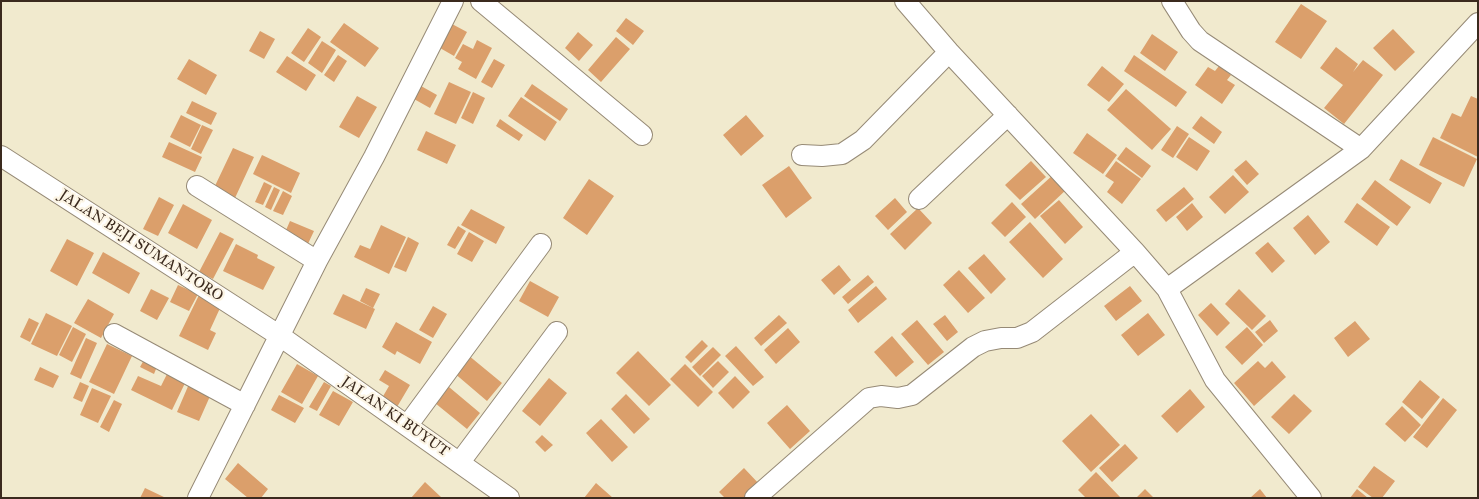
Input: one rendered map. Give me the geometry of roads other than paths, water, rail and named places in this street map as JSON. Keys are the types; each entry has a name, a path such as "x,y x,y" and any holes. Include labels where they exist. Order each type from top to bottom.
{"street":[{"path":"198,498 317,261 374,157 453,1"},
{"path":"481,1 642,135"},
{"path":"905,1 949,52 1167,289 1215,380 1311,498"},
{"path":"1172,1 1191,31 1200,41 1362,149"},
{"path":"1167,289 1362,149 1478,22"},
{"path":"802,155 842,154 863,140 949,52"},
{"path":"919,199 1008,115"},
{"name":"JALAN BEJI SUMANTORO","path":"1,156 280,336"},
{"path":"197,186 317,261"},
{"path":"407,426 541,244"},
{"path":"756,498 869,398 881,396 898,398 912,395 973,347 985,341 1017,338 1032,332 1135,252"},
{"path":"460,462 557,332"},
{"path":"114,334 245,405"},
{"name":"JALAN KI BUYUT","path":"280,336 509,498"}]}
